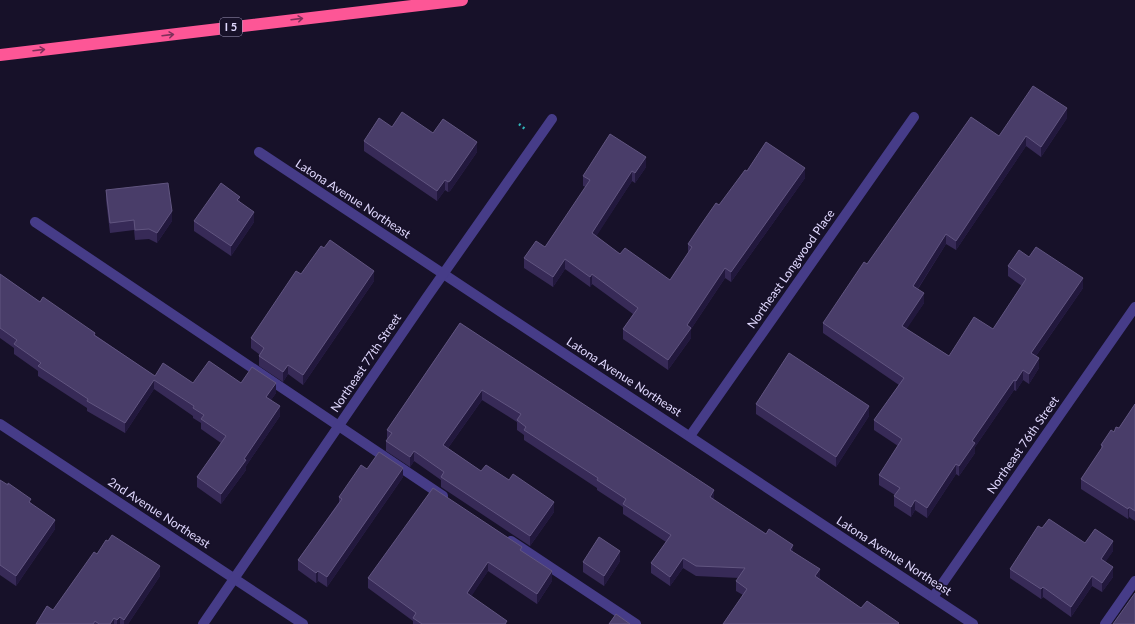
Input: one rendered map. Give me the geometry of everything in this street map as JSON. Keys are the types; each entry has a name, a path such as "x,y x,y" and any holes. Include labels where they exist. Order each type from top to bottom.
{"highway":[{"name":"I 5","path":"0,54 462,0"}],"street":[{"name":"Northeast Longwood Place","path":"690,436 914,117"},
{"name":"Northeast 77th Street","path":"203,624 443,274 552,119"},
{"name":"Latona Avenue Northeast","path":"259,152 973,624"},
{"path":"35,222 453,503"},
{"name":"Northeast 76th Street","path":"933,597 1135,307"},
{"name":"2nd Avenue Northeast","path":"0,424 303,624"},
{"path":"500,534 636,624"},
{"path":"1105,624 1135,581"}],"building":[{"path":"1033,86 1067,108 1041,147 1026,136 956,241 946,234 913,286 924,293 902,326 949,356 974,317 993,329 1026,279 1008,266 1019,250 1029,257 1036,247 1083,278 1031,353 1039,358 1029,374 1023,370 1016,381 1014,380 972,441 975,443 959,466 956,464 927,508 915,500 911,507 894,496 900,488 879,475 902,439 874,420 904,378 823,323 864,262 867,264 971,117 999,136"},
{"path":"402,112 433,133 443,119 477,142 450,181 448,182 445,180 437,191 364,141 379,118 392,127"},
{"path":"610,134 646,157 635,173 632,171 592,233 620,254 625,248 670,280 692,247 688,244 716,203 719,205 745,170 747,171 766,142 805,168 731,272 725,268 687,325 691,328 668,360 623,329 638,308 592,274 590,277 565,259 553,277 524,258 536,241 545,247 590,180 583,176"},
{"path":"168,183 172,211 157,233 149,229 135,230 134,220 110,223 106,190"},
{"path":"221,183 240,197 237,200 254,212 231,246 194,221"},
{"path":"330,240 374,271 303,375 288,365 283,372 259,356 264,348 251,338 296,271 301,274 321,246 324,248"},
{"path":"0,274 40,302 43,297 95,333 94,335 155,376 163,363 193,383 209,361 241,383 252,367 276,383 266,397 280,406 244,459 246,460 221,494 197,477 226,436 201,419 204,415 193,408 194,406 154,380 125,423 87,401 88,399 38,366 41,363 14,344 17,340 0,328"},
{"path":"460,323 714,490 710,497 766,534 769,529 793,545 790,550 820,569 815,576 861,608 867,601 899,623 723,624 747,589 736,581 745,568 696,566 683,558 670,577 651,563 671,535 623,504 626,499 597,480 598,478 524,430 526,427 517,420 521,414 482,390 443,445 481,471 486,465 509,480 513,474 554,502 530,536 441,477 444,472 414,451 410,457 386,441 392,433 387,430"},
{"path":"789,353 869,406 836,457 756,404"},
{"path":"1135,404 1135,511 1129,507 1128,509 1081,479 1103,446 1101,445 1111,430 1114,432 1116,427 1119,428"},
{"path":"379,452 403,468 327,577 318,571 316,573 298,560 342,499 339,497 361,465 367,469"},
{"path":"0,480 8,485 8,483 31,499 29,502 55,520 16,576 0,565"},
{"path":"433,488 522,547 520,550 552,571 537,594 488,562 467,593 507,621 505,624 422,624 413,618 416,613 368,578"},
{"path":"1049,519 1085,543 1095,529 1113,541 1101,559 1113,567 1102,583 1092,576 1071,607 1043,587 1041,589 1010,569 1038,526 1042,528"},
{"path":"112,535 160,566 124,620 120,617 117,620 114,618 110,624 99,624 95,621 93,624 36,624 47,606 53,610 94,552 97,554 106,540 108,541"},
{"path":"599,537 620,551 604,576 583,562"},
{"path":"1135,593 1135,624 1113,624"},
{"path":"616,614 630,624 609,624"}]}
